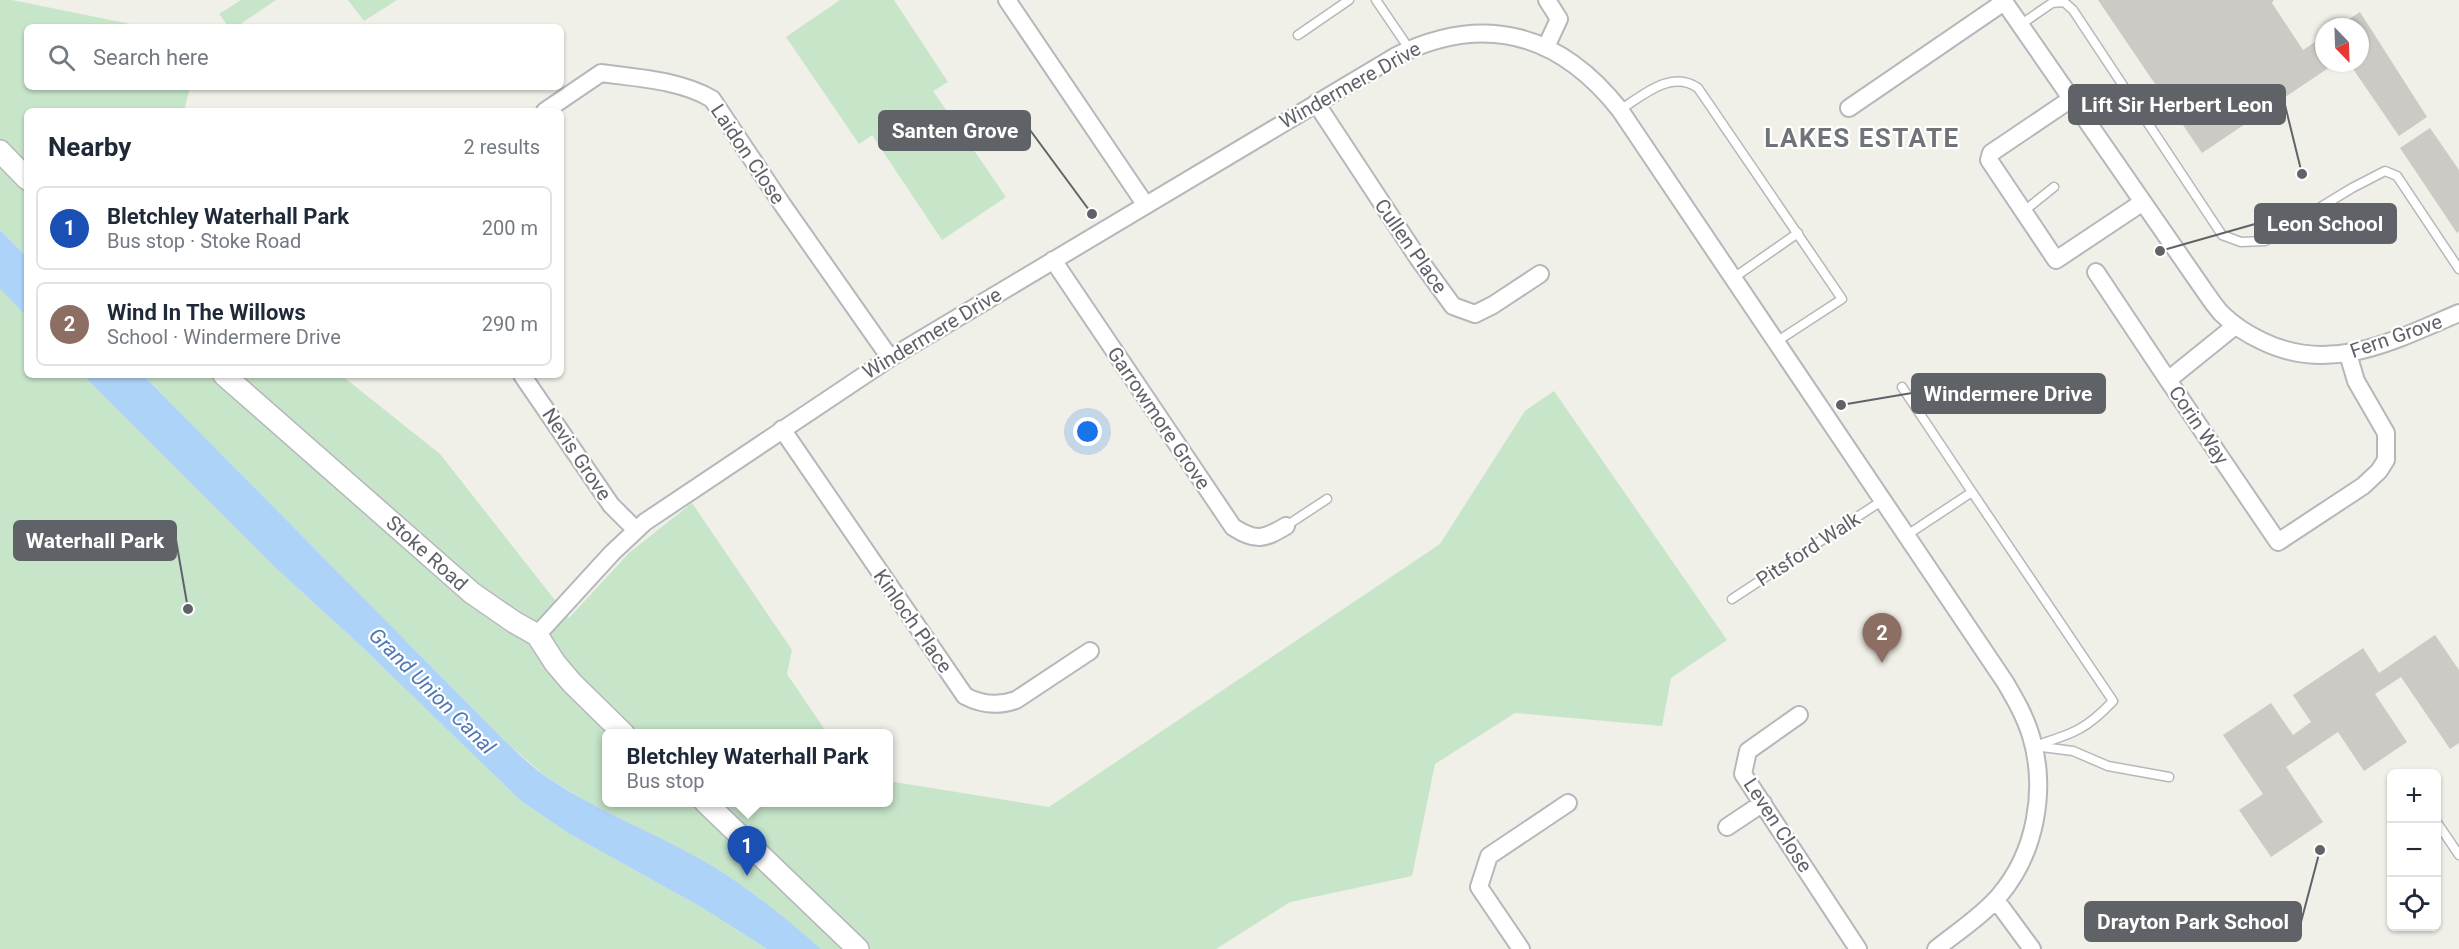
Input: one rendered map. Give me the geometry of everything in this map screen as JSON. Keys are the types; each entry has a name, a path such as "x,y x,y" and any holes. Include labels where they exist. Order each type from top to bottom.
{"street":[{"path":"1007,0 1145,204"},
{"path":"1546,47 1559,19 1547,0"},
{"path":"1849,108 2004,1"},
{"name":"Fern Grove","path":"2004,1 2219,311 2235,326 2272,346 2316,356 2348,354 2385,344 2459,313"},
{"name":"Windermere Drive","path":"537,635 636,530 890,358 1145,204 1410,50 1438,39 1474,34 1508,36 1546,47 1561,54 1585,72 1620,110 2005,682 2024,717 2034,746 2038,779 2035,820 2018,866 1996,900 1936,949"},
{"name":"Laidon Close","path":"549,108 601,73 644,79 699,91 712,99 890,358"},
{"path":"2071,99 1991,153 1989,160 2056,260 2143,202"},
{"name":"Cullen Place","path":"1316,103 1418,258 1453,306 1475,314 1540,274"},
{"path":"0,151 24,176"},
{"name":"Garrowmore Grove","path":"1053,260 1233,527 1248,537 1266,537 1286,526"},
{"path":"2096,272 2168,380"},
{"name":"Corin Way","path":"2235,326 2168,380 2278,542 2371,479 2386,460 2388,452 2386,433 2356,381 2348,354"},
{"name":"Stoke Road","path":"227,378 472,593 537,635 555,663 572,683 619,729"},
{"name":"Nevis Grove","path":"524,378 611,505 636,530"},
{"name":"Kinloch Place","path":"782,429 965,696 988,704 1016,700 1090,651"},
{"name":"Leven Close","path":"1799,715 1748,751 1743,774 1858,949"},
{"path":"1521,949 1479,887 1489,856 1568,803"},
{"path":"1726,827 1762,803"},
{"path":"710,807 858,949"},
{"path":"1996,900 2032,949"}],"lane":[{"path":"1299,35 1349,0"},
{"path":"1376,0 1410,50"},
{"path":"2020,25 2052,3 2064,2 2073,10 2222,235 2241,242 2265,241 2352,188 2385,171 2397,176 2459,269"},
{"path":"1620,110 1659,86 1672,81 1695,86 1798,233 1842,299 1776,342"},
{"path":"2024,211 2054,187"},
{"path":"1732,279 1798,233"},
{"path":"1902,387 2113,701 2093,722 2079,731 2034,746"},
{"path":"1907,535 1972,492"},
{"path":"1286,526 1326,499"},
{"name":"Pitsford Walk","path":"1732,599 1883,500"},
{"path":"2034,746 2073,751 2108,766 2169,777"},
{"path":"2437,823 2459,855"}],"green space":[{"path":"0,0 12,0 130,24 24,24 24,90 189,90 185,108 24,108 24,254 0,230"},
{"path":"241,0 276,0 240,24 227,24 219,14"},
{"path":"348,0 397,0 364,21"},
{"path":"840,0 894,0 948,82 933,91 1006,197 942,240 872,135 859,144 786,37"},
{"path":"0,289 24,314 24,378 86,378 279,571 361,646 520,800 568,833 701,907 767,949 0,949"},
{"path":"146,378 345,378 440,454 569,618 629,553 692,503 792,650 787,674 824,729 602,729 602,807 893,807 893,782 1049,807 1440,544 1525,411 1554,391 1727,640 1671,678 1662,726 1515,713 1435,764 1412,876 1290,902 1216,949 821,949 754,894 703,861 586,801 545,776 503,739"}],"water":[{"path":"0,230 24,254 24,314 0,289"},
{"name":"Grand Union Canal","path":"86,378 146,378 530,764 566,790 681,849 732,879 763,901 821,949 767,949 701,907 568,833 520,800 361,646 279,571"}],"building":[{"path":"2098,0 2274,0 2272,3 2303,50 2315,42 2315,72 2323,72 2202,153"},
{"path":"2360,12 2364,18 2351,18"},
{"path":"2369,26 2427,117 2399,136 2355,72 2369,72"},
{"path":"2430,128 2459,170 2459,231 2457,233 2400,148"},
{"path":"2435,635 2459,670 2459,743 2450,749 2401,677 2375,694 2407,742 2364,771 2338,732 2286,767 2323,822 2271,857 2239,810 2263,794 2223,735 2271,703 2293,735 2311,722 2293,695 2363,648 2379,673"}],"place":[{"name":"Lift Sir Herbert Leon","path":"2302,174"},
{"name":"Santen Grove","path":"1092,214"},
{"name":"Leon School","path":"2160,251"},
{"name":"Windermere Drive","path":"1841,405"},
{"name":"Waterhall Park","path":"188,609"},
{"name":"Wind In The Willows","path":"1882,663"},
{"name":"Drayton Park School","path":"2320,850"},
{"name":"Bletchley Waterhall Park","path":"747,876"}],"district":[{"name":"LAKES ESTATE","path":"1862,138"}]}
